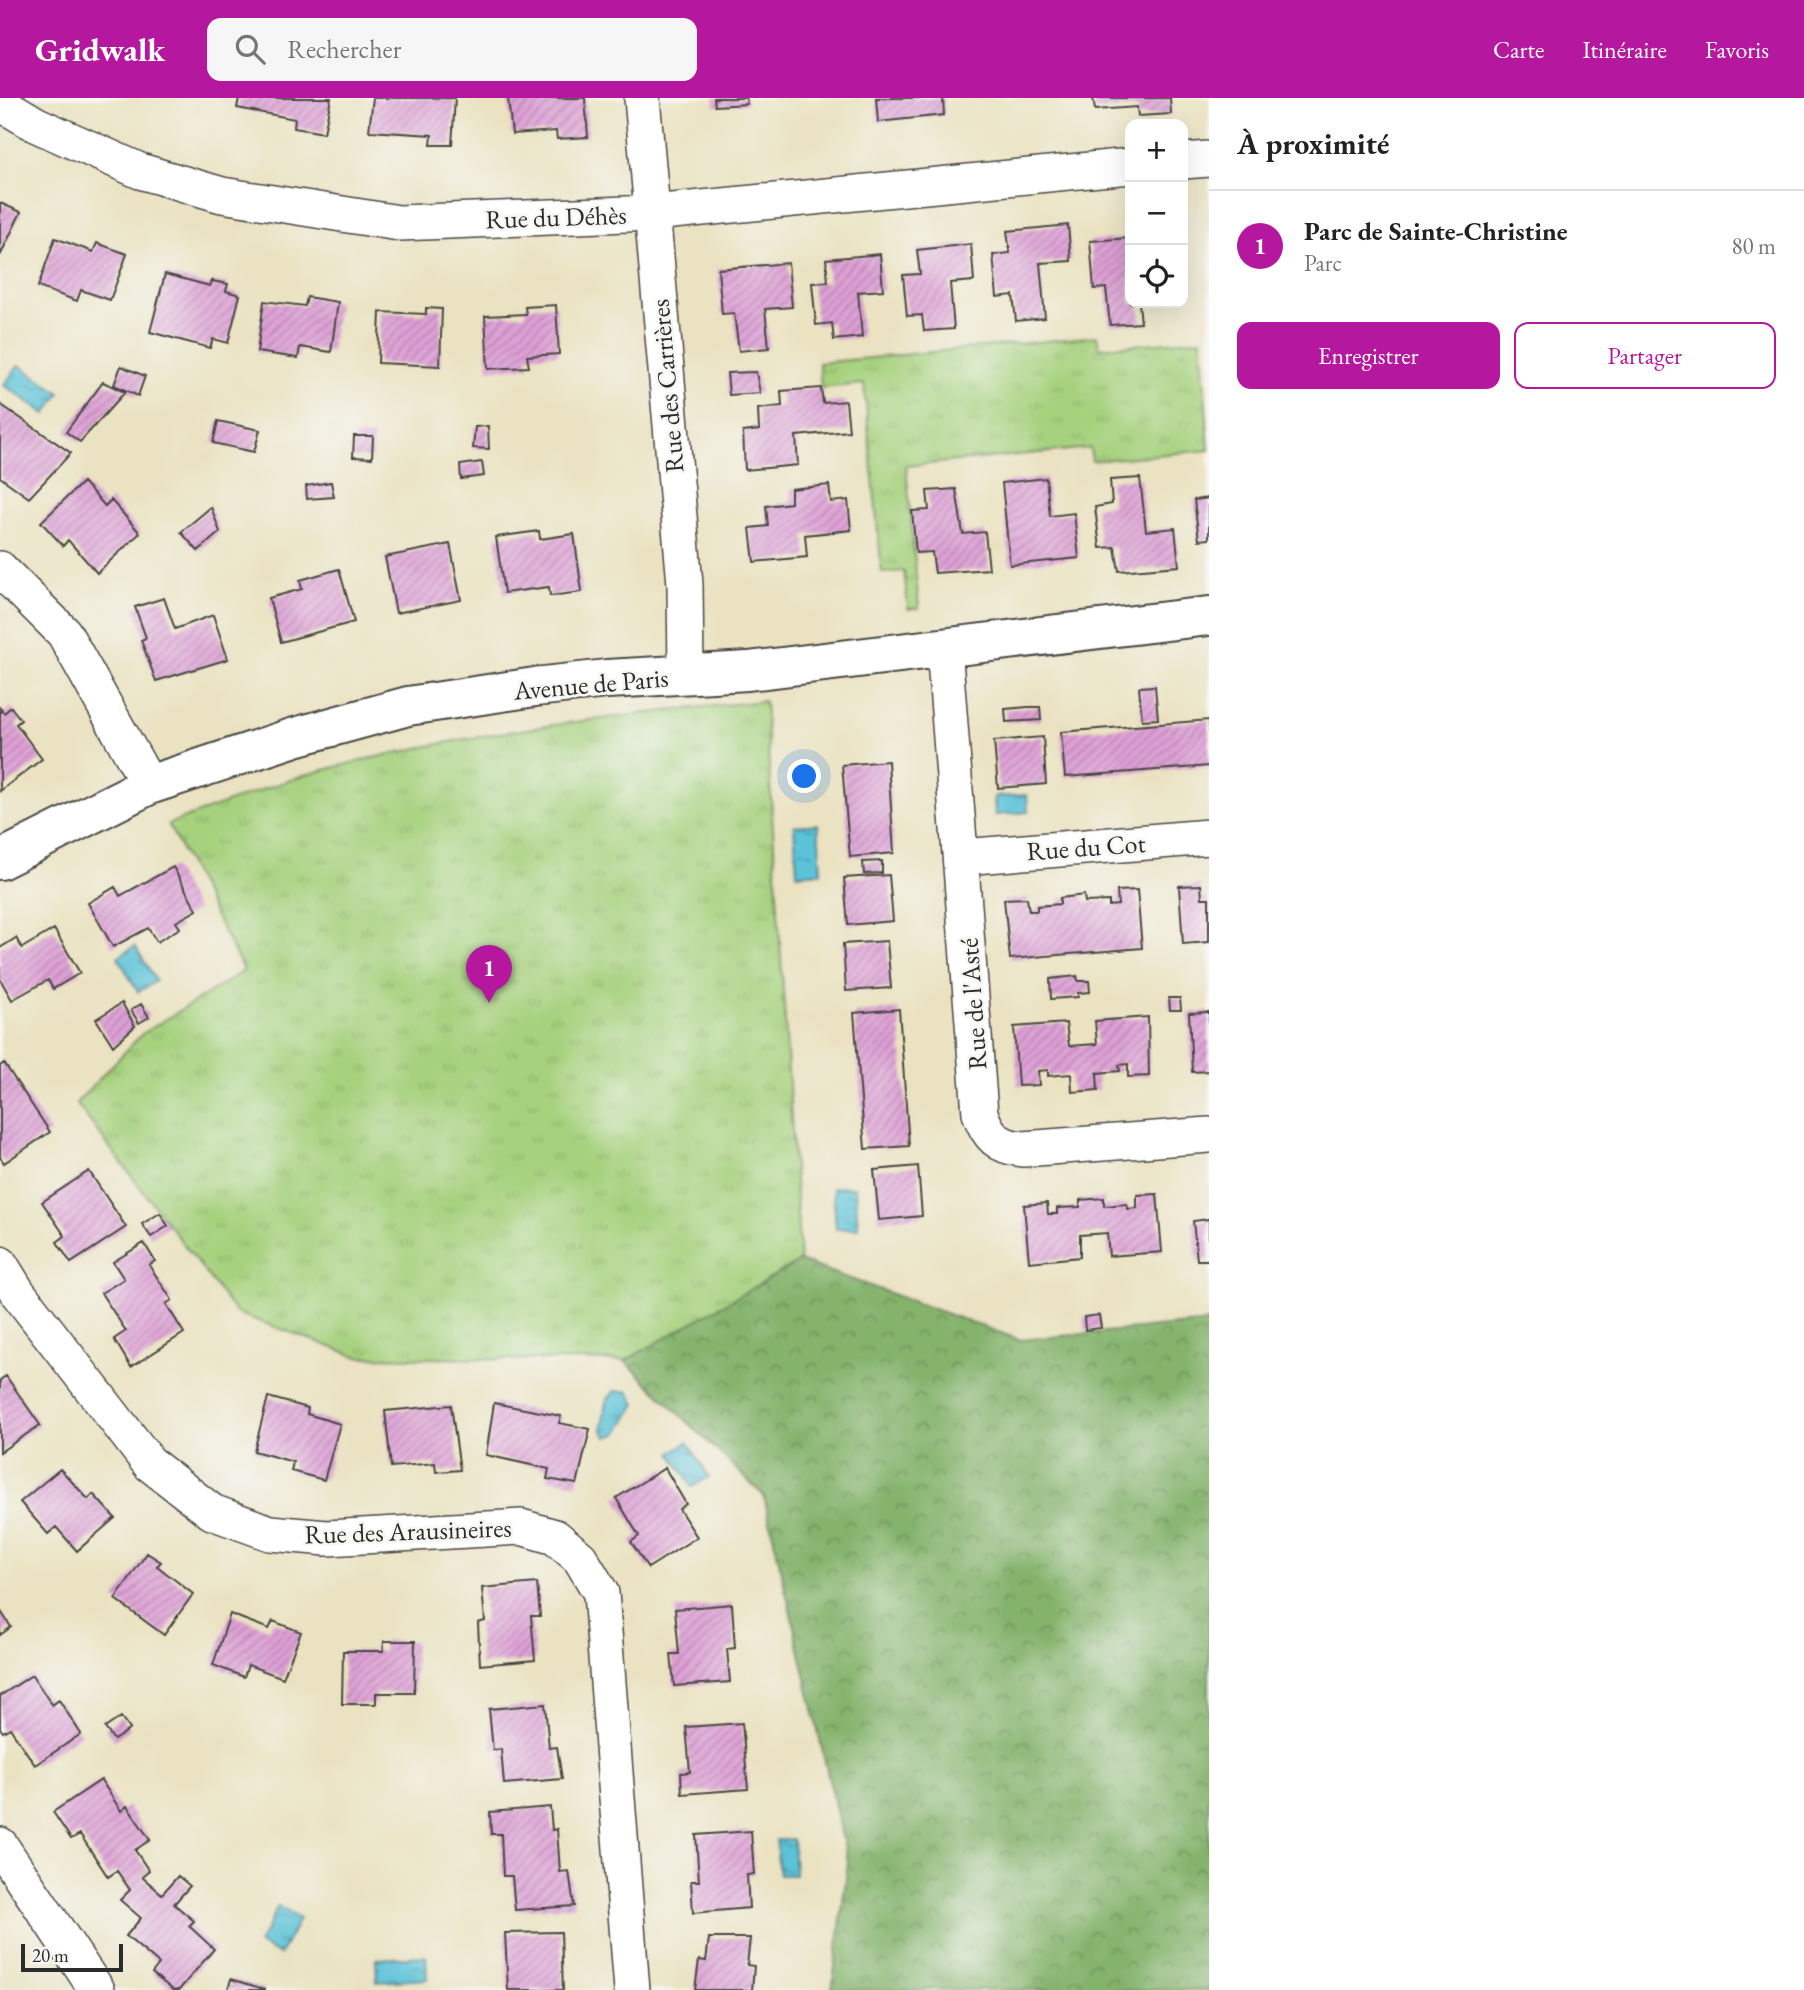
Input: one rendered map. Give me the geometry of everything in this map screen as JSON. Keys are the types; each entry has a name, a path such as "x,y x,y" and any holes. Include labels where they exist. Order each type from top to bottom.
{"street":[{"name":"Rue des Carrières","path":"642,98 685,584 686,675"},
{"name":"Rue du Déhès","path":"0,103 37,125 140,171 222,195 400,223 652,213 1125,166"},
{"path":"1188,161 1209,159"},
{"path":"0,569 64,633 149,785"},
{"name":"Avenue de Paris","path":"0,860 149,785 295,737 408,706 595,680 748,671 1209,616"},
{"name":"Rue de l'Asté","path":"944,647 980,1113 985,1129 1005,1148 1023,1150 1209,1135"},
{"name":"Rue du Cot","path":"962,857 1209,837"},
{"name":"Rue des Arausineires","path":"6,1287 150,1464 212,1512 270,1533 327,1538 521,1527 555,1537 580,1558 601,1593 632,1990"},
{"path":"0,1845 97,1990"}],"green space":[{"path":"1097,336 1099,348 1201,339 1209,450 1092,461 1090,448 906,466 919,608 908,609 904,571 882,573 864,384 821,388 819,363"},
{"path":"765,701 800,1261 625,1361 359,1357 236,1313 76,1103 142,1034 244,971 168,824 265,788 324,770 433,745 543,726"},
{"path":"800,1261 1020,1340 1209,1322 1209,1990 832,1990 848,1862 764,1496 625,1361"}],"water":[{"path":"19,365 60,393 46,414 4,385"},
{"path":"1027,795 1028,812 995,815 994,797"},
{"path":"818,824 821,872 797,874 794,826"},
{"path":"135,946 156,981 138,992 118,957"},
{"path":"855,1187 858,1228 836,1229 833,1188"},
{"path":"615,1391 628,1391 636,1404 617,1434 607,1437 602,1429 606,1401"},
{"path":"688,1442 709,1477 692,1487 671,1453"},
{"path":"776,1840 793,1840 795,1875 779,1875"},
{"path":"278,1906 299,1919 280,1955 259,1944"},
{"path":"426,1956 427,1979 377,1982 376,1959"}],"building":[{"path":"239,98 331,98 324,133 294,128 295,119 237,108"},
{"path":"373,98 455,98 452,145 431,145 432,135 369,131"},
{"path":"508,98 585,98 588,137 557,139 556,131 512,134"},
{"path":"714,98 746,98 747,104 715,106"},
{"path":"876,98 943,98 944,115 878,122"},
{"path":"1093,98 1170,98 1171,114 1138,116 1137,107 1095,110"},
{"path":"0,203 21,212 0,256"},
{"path":"1068,225 1071,261 1040,263 1045,318 1016,321 1013,295 997,297 993,255 1010,253 1007,231"},
{"path":"55,238 93,252 97,243 127,254 110,300 81,290 77,301 38,287"},
{"path":"1125,238 1125,308 1140,308 1141,323 1110,325 1106,288 1094,289 1090,241"},
{"path":"971,244 974,281 950,283 954,329 924,331 922,315 907,316 903,275 920,274 917,250"},
{"path":"880,254 883,290 858,292 862,337 834,340 832,323 816,325 812,283 828,282 826,259"},
{"path":"788,263 792,307 765,309 769,348 739,351 734,313 722,314 718,269"},
{"path":"165,274 210,286 212,281 228,284 226,291 240,295 228,343 213,339 210,348 150,332"},
{"path":"307,297 338,302 331,352 300,347 298,358 257,352 264,301 305,306"},
{"path":"556,305 559,354 527,356 529,367 488,369 485,316 526,314 525,307"},
{"path":"426,308 442,309 440,366 378,363 380,312 426,314"},
{"path":"121,366 145,376 138,396 114,385"},
{"path":"756,372 760,393 729,395 727,373"},
{"path":"103,382 125,392 80,442 66,432"},
{"path":"821,388 823,403 846,401 849,431 796,436 798,465 745,470 743,432 759,430 758,409 782,406 781,391"},
{"path":"0,404 71,453 29,498 0,477"},
{"path":"218,421 260,430 254,452 213,443"},
{"path":"488,426 489,449 473,448 475,427"},
{"path":"354,436 373,436 372,458 353,457"},
{"path":"482,462 484,476 461,479 460,465"},
{"path":"1046,478 1050,516 1074,513 1079,558 1010,565 1002,483"},
{"path":"1140,478 1146,531 1175,528 1179,566 1119,571 1115,547 1100,548 1095,507 1112,504 1110,480"},
{"path":"83,482 105,506 111,500 140,533 97,573 68,540 63,546 41,522"},
{"path":"331,482 334,497 307,499 306,486"},
{"path":"829,485 831,502 848,500 851,530 805,535 807,557 754,562 750,528 768,526 766,506 791,503 791,489"},
{"path":"956,489 963,534 985,532 989,569 935,573 932,552 916,553 912,511 929,510 927,491"},
{"path":"1209,498 1209,539 1199,540 1194,500"},
{"path":"211,507 220,532 198,551 181,532"},
{"path":"539,531 540,539 574,534 582,592 550,596 549,587 504,593 496,537"},
{"path":"450,544 461,600 396,613 385,557"},
{"path":"339,569 354,622 281,642 269,598 302,589 300,580"},
{"path":"164,598 175,629 213,615 228,659 156,681 141,640 146,638 135,607"},
{"path":"1155,686 1158,719 1142,720 1139,687"},
{"path":"11,707 21,720 16,724 42,759 0,791 0,708 4,713"},
{"path":"1040,707 1041,720 1006,722 1005,709"},
{"path":"1209,720 1209,766 1065,777 1061,732"},
{"path":"1043,737 1046,784 998,788 994,741"},
{"path":"888,761 894,853 850,857 842,765"},
{"path":"882,861 882,873 864,874 863,862"},
{"path":"173,867 197,910 176,922 180,928 157,942 148,928 113,947 88,903 115,887 120,896"},
{"path":"889,875 893,921 848,925 844,878"},
{"path":"1201,885 1202,898 1209,898 1209,942 1183,944 1179,886"},
{"path":"1137,890 1142,948 1010,959 1004,899 1027,898 1029,911 1037,911 1037,906 1060,904 1060,898 1084,895 1085,902 1109,901 1109,906 1118,905 1117,891"},
{"path":"54,929 80,973 53,989 48,980 12,1000 0,979 0,948 16,938 22,948"},
{"path":"887,941 891,988 846,991 843,944"},
{"path":"1077,976 1078,981 1089,981 1090,992 1078,993 1078,997 1051,999 1050,979"},
{"path":"1169,998 1180,998 1181,1010 1170,1010"},
{"path":"122,1003 135,1026 113,1046 96,1019"},
{"path":"141,1004 149,1017 139,1023 131,1010"},
{"path":"899,1009 909,1146 865,1149 854,1013"},
{"path":"1209,1012 1209,1071 1192,1072 1189,1013"},
{"path":"1148,1017 1149,1076 1128,1077 1128,1064 1119,1065 1120,1071 1097,1073 1098,1090 1072,1092 1071,1074 1048,1076 1048,1070 1038,1071 1039,1085 1018,1086 1014,1027 1066,1023 1069,1046 1097,1044 1095,1021"},
{"path":"4,1063 50,1132 4,1163 0,1157 0,1066"},
{"path":"918,1166 922,1216 879,1220 874,1170"},
{"path":"89,1171 126,1227 71,1263 57,1242 65,1236 42,1202"},
{"path":"1157,1194 1162,1252 1109,1256 1107,1233 1080,1235 1080,1257 1029,1262 1024,1205 1047,1203 1048,1214 1057,1214 1057,1208 1080,1207 1080,1200 1104,1198 1104,1206 1127,1204 1128,1209 1137,1208 1137,1195"},
{"path":"160,1213 168,1226 151,1237 142,1224"},
{"path":"1209,1219 1209,1260 1197,1260 1193,1221"},
{"path":"144,1243 155,1261 149,1265 172,1300 166,1304 184,1333 131,1367 114,1339 126,1331 101,1293 124,1279 113,1262"},
{"path":"1099,1315 1101,1328 1085,1330 1084,1317"},
{"path":"6,1376 40,1425 0,1452 0,1380"},
{"path":"268,1397 308,1408 307,1414 340,1424 324,1480 291,1471 293,1462 254,1451"},
{"path":"494,1403 561,1416 559,1423 590,1429 577,1484 547,1479 549,1469 486,1455"},
{"path":"451,1405 460,1470 436,1472 435,1463 391,1467 385,1411"},
{"path":"665,1468 686,1504 679,1509 697,1537 648,1568 631,1542 639,1536 616,1498"},
{"path":"60,1469 88,1499 93,1494 115,1518 77,1551 56,1527 48,1534 20,1502"},
{"path":"147,1553 161,1562 157,1566 193,1594 164,1635 115,1599"},
{"path":"537,1583 540,1616 531,1616 535,1660 480,1665 478,1623 485,1621 482,1588"},
{"path":"732,1604 735,1648 727,1649 730,1682 674,1686 671,1654 679,1654 675,1609"},
{"path":"0,1610 11,1627 0,1635"},
{"path":"230,1614 269,1629 273,1621 301,1632 283,1678 248,1665 244,1677 213,1665"},
{"path":"384,1641 415,1641 414,1693 376,1693 376,1704 342,1704 343,1651 383,1651"},
{"path":"32,1675 52,1705 59,1700 81,1734 35,1765 10,1728 3,1732 0,1728 0,1696"},
{"path":"545,1704 549,1748 557,1747 562,1779 504,1784 501,1749 493,1750 489,1709"},
{"path":"121,1717 130,1729 114,1740 105,1728"},
{"path":"742,1723 748,1789 682,1794 681,1773 690,1772 686,1727"},
{"path":"101,1780 121,1811 127,1806 150,1840 135,1850 149,1871 142,1877 162,1894 178,1876 190,1886 174,1904 194,1921 189,1926 214,1949 179,1990 173,1990 152,1973 159,1964 126,1936 141,1918 120,1900 130,1890 117,1871 108,1877 80,1834 71,1839 53,1812"},
{"path":"550,1807 552,1830 557,1829 560,1872 569,1871 574,1906 515,1910 512,1876 503,1876 501,1834 491,1834 490,1812"},
{"path":"751,1831 754,1874 747,1875 749,1908 693,1913 691,1881 699,1881 696,1835"},
{"path":"561,1932 563,1990 508,1990 505,1933"},
{"path":"709,1938 750,1938 747,1965 754,1966 752,1990 695,1990 699,1960 706,1961"},
{"path":"231,1979 264,1989 264,1990 228,1990"}],"place":[{"name":"Parc de Sainte-Christine","path":"489,1003"}]}
